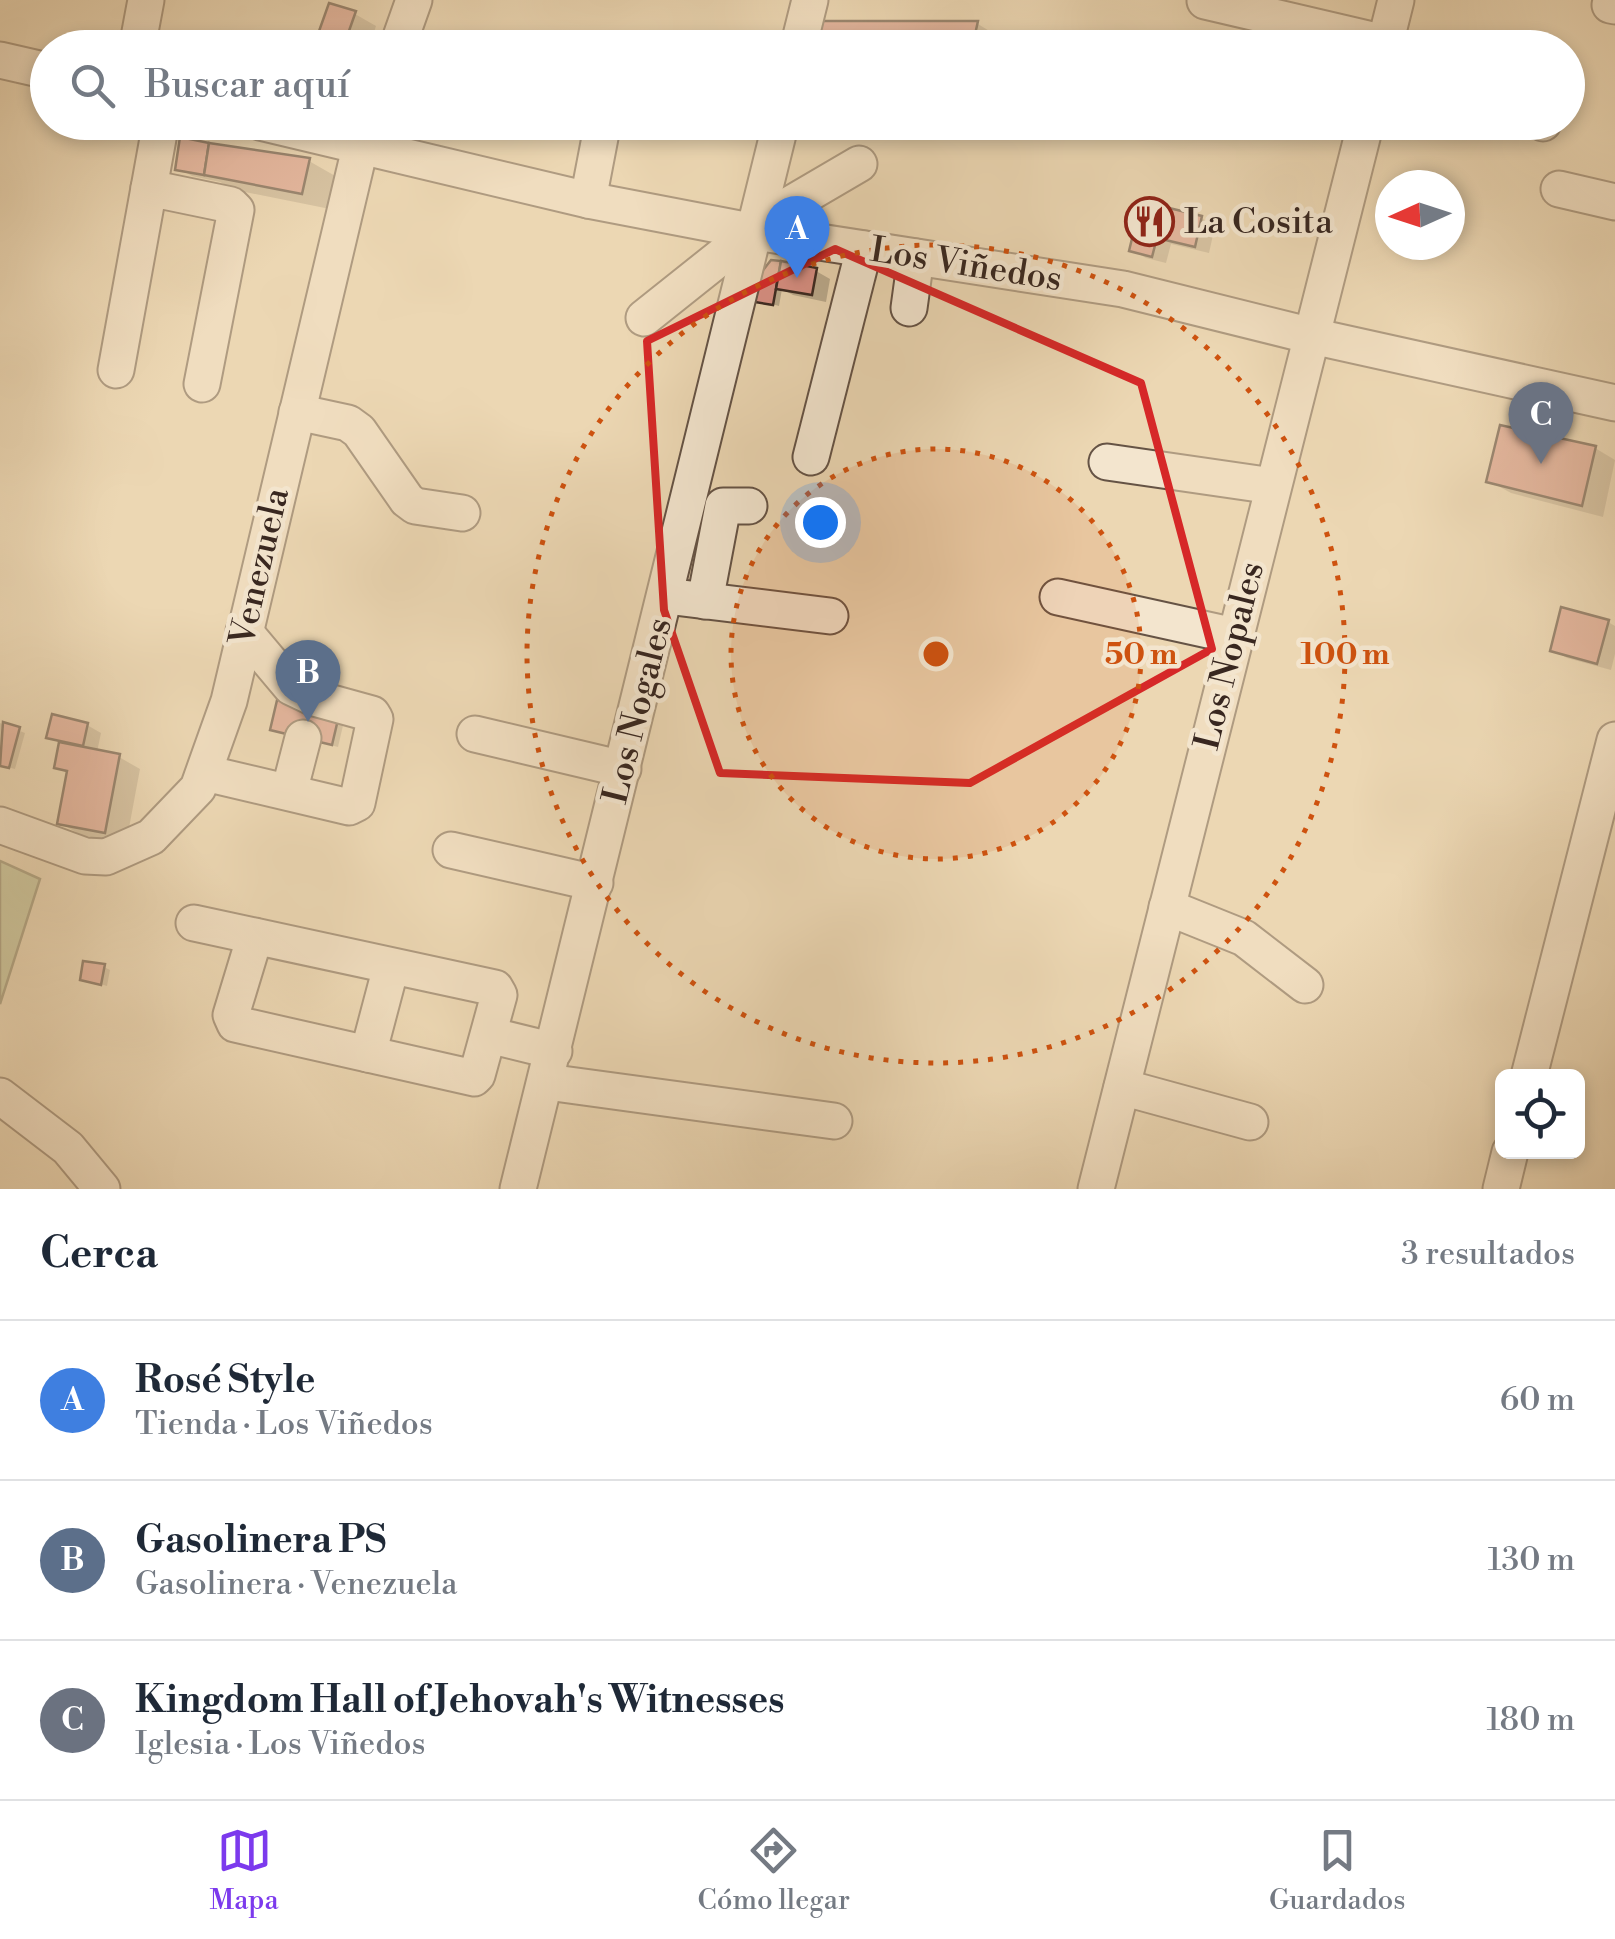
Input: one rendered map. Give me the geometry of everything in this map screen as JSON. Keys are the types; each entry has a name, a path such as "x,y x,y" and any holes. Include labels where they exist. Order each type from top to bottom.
{"street":[{"path":"140,30 146,0"},
{"path":"403,30 414,0"},
{"path":"802,30 810,0"},
{"path":"1389,30 1396,0"},
{"path":"1205,1 1324,30"},
{"path":"0,60 30,67"},
{"path":"116,370 158,140"},
{"name":"Venezuela","path":"0,824 85,856 106,857 151,837 175,815 205,774 228,701 364,140"},
{"name":"Los Viñedos","path":"382,140 588,200 754,232 1123,289 1614,404"},
{"path":"588,200 600,140"},
{"name":"Los Nogales","path":"518,1189 776,140"},
{"name":"Los Nopales","path":"1096,1189 1361,140"},
{"path":"644,318 777,212 859,164"},
{"path":"149,188 231,204 236,210 202,384"},
{"path":"1560,189 1615,202"},
{"path":"811,456 864,249"},
{"path":"909,308 916,257"},
{"path":"297,412 348,423 360,431 406,500 415,506 462,513"},
{"path":"1106,462 1273,486"},
{"path":"706,601 723,506 748,506"},
{"path":"666,596 830,616"},
{"path":"1058,597 1235,636"},
{"path":"244,631 310,714"},
{"path":"289,792 310,714"},
{"path":"205,774 349,807 357,803 376,719 372,714 310,714"},
{"path":"475,734 623,769"},
{"path":"1532,1069 1615,744"},
{"path":"451,850 595,883"},
{"path":"1166,907 1228,928 1305,984"},
{"path":"194,923 495,988 499,995 490,1034 474,1078 231,1020 254,936"},
{"path":"368,1054 391,967"},
{"path":"490,1034 550,1066 834,1121"},
{"path":"1122,1087 1250,1122"},
{"path":"0,1096 68,1148 102,1189"},
{"path":"1501,1189 1508,1159"}],"highlighted area":[{"path":"835,249 1141,383 1212,649 970,783 720,773 664,610 647,341"}],"green space":[{"path":"0,861 40,879 0,1004"}],"building":[{"path":"329,3 356,11 349,30 319,30"},
{"path":"820,21 978,21 976,30 818,30"},
{"path":"180,140 209,143 204,175 175,170"},
{"path":"209,143 310,158 302,194 204,175"},
{"name":"La Cosita","path":"1141,201 1165,207 1152,257 1129,251"},
{"path":"1165,207 1202,216 1195,247 1157,238"},
{"path":"771,260 781,261 773,305 755,302 760,274"},
{"path":"781,261 817,268 812,295 776,289"},
{"path":"1500,425 1596,446 1582,506 1486,482"},
{"path":"1561,607 1609,620 1597,664 1550,651"},
{"path":"278,696 340,711 332,745 270,730"},
{"path":"52,714 88,723 83,746 46,738"},
{"path":"3,722 20,727 9,768 0,766"},
{"path":"59,742 120,754 105,833 57,824 67,771 54,768"},
{"path":"83,961 105,964 101,985 80,980"}],"place":[{"name":"La Cosita","path":"1149,222"},
{"name":"Rosé Style","path":"797,278"},
{"name":"Kingdom Hall of Jehovah's Witnesses","path":"1541,464"},
{"name":"Gasolinera PS","path":"308,722"}]}
